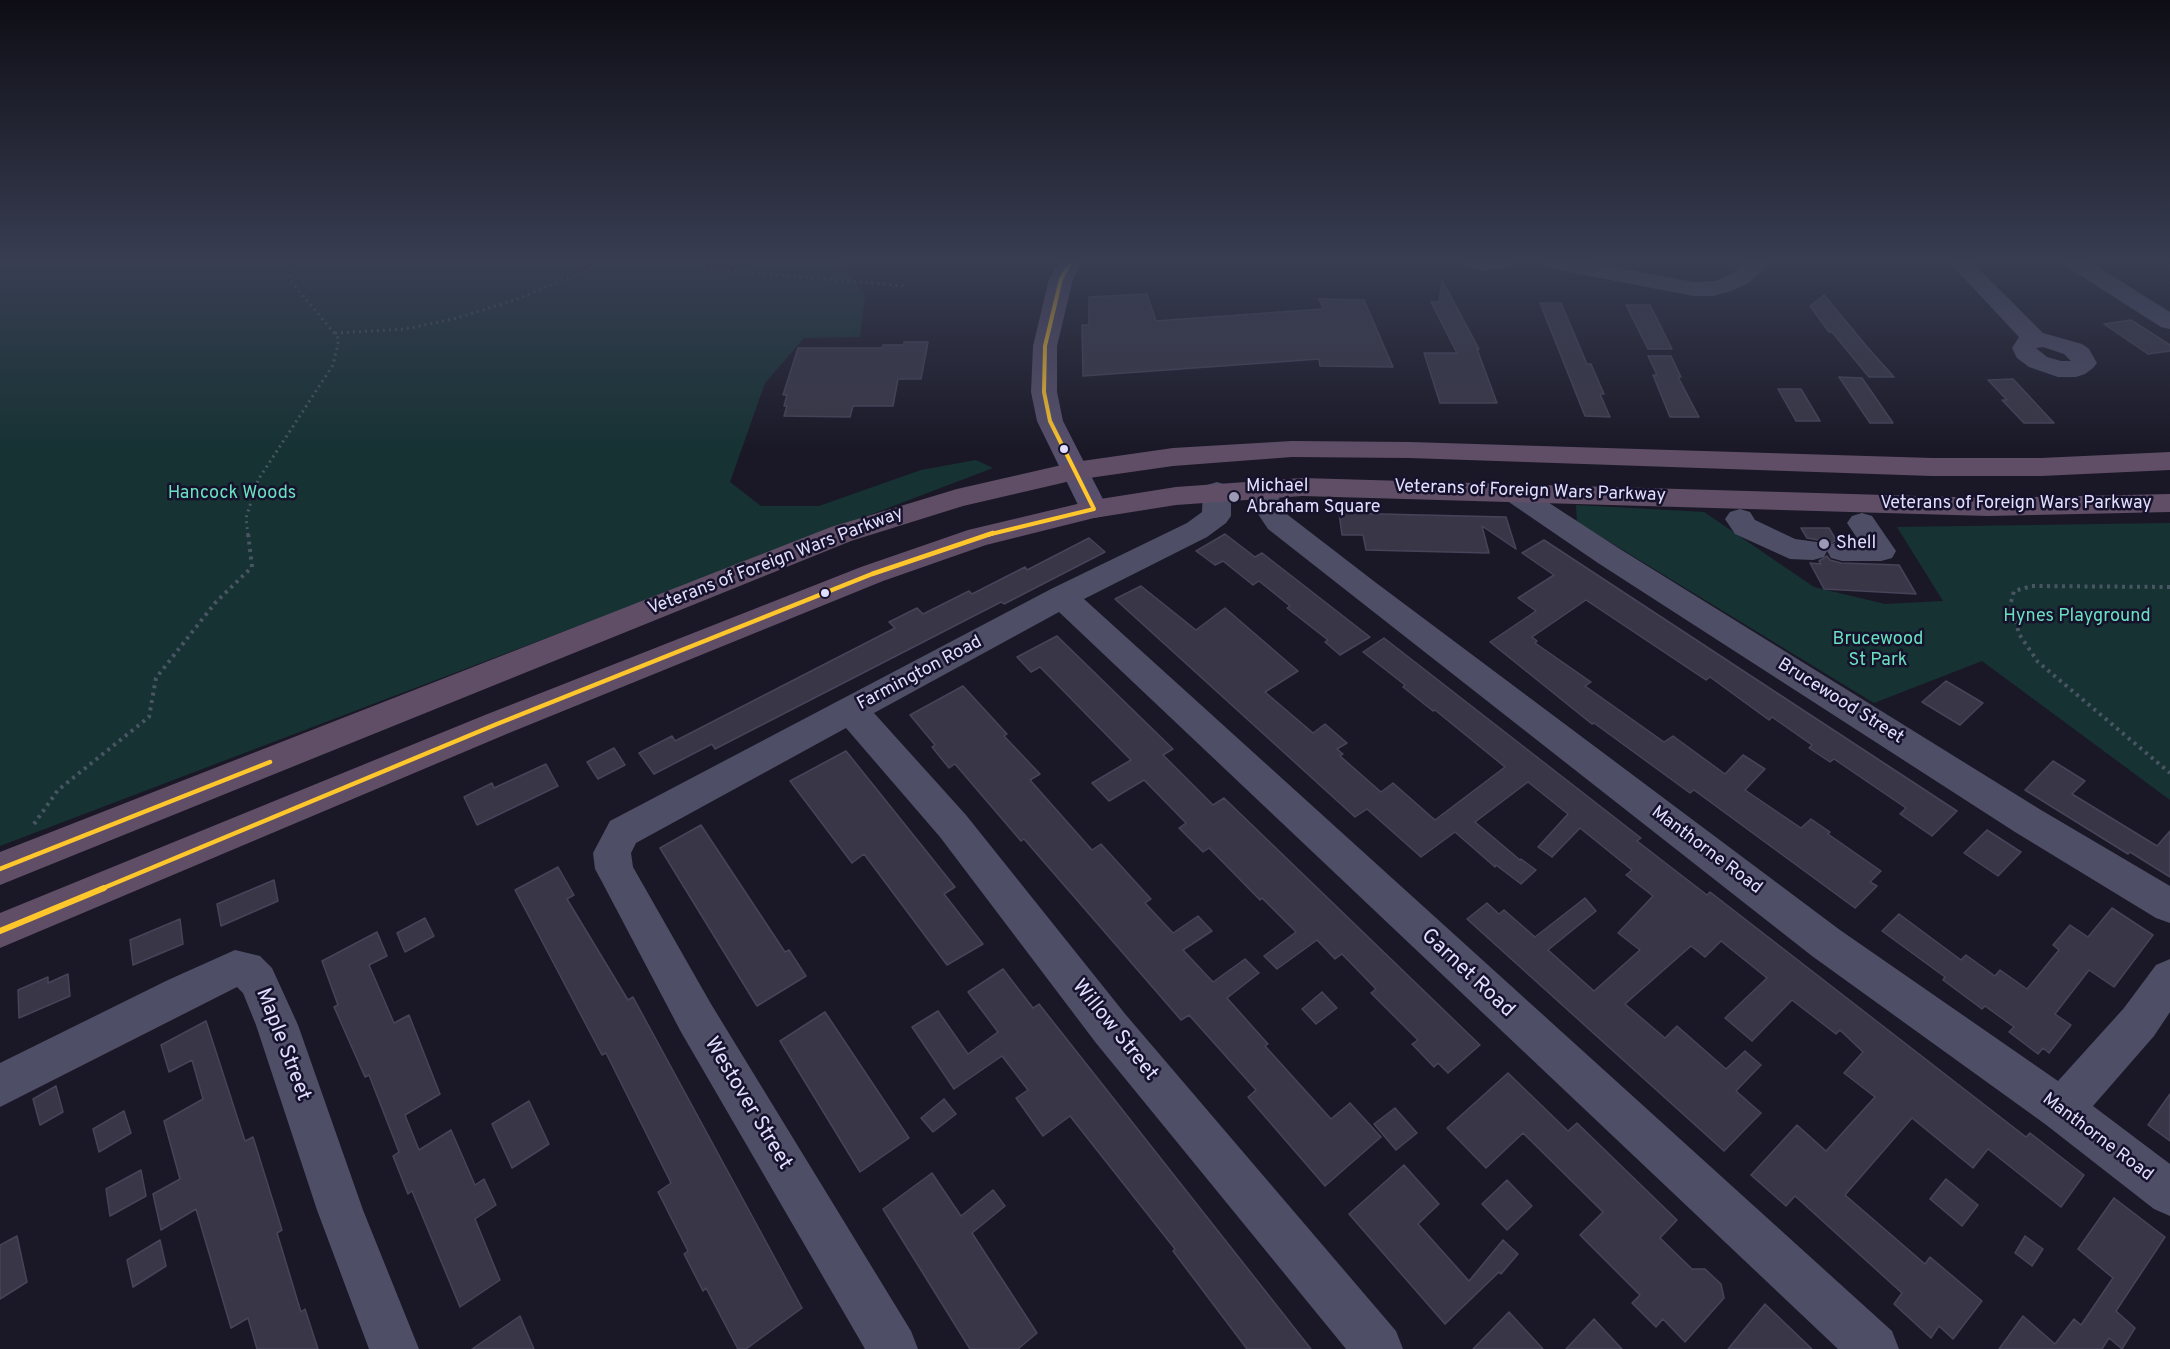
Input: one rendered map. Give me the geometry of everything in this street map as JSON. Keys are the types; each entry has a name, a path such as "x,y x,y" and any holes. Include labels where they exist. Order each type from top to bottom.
{"highway":[{"name":"Veterans of Foreign Wars Parkway","path":"0,869 842,534 957,498 1076,471 1187,456 1292,449 1399,450 1969,468 2085,466 2170,461"},
{"path":"1611,457 1624,495"},
{"name":"Veterans of Foreign Wars Parkway","path":"0,930 497,724 860,578 965,541 1094,509 1154,498 1217,491 1336,487 1988,507 2170,503"}],"main road":[{"path":"1050,325 1045,346 1044,392 1050,421 1094,509"}],"street":[{"path":"2021,325 2036,340"},
{"name":"Manthorne Road","path":"1264,488 1266,505 1278,522 1364,590 1826,943 2061,1109 2170,1193"},
{"name":"Farmington Road","path":"612,853 623,832 1062,597 1211,521 1216,516 1217,491"},
{"name":"Brucewood Street","path":"1513,492 1609,556 2028,821 2170,906"},
{"path":"1740,519 1746,527 1790,549 1813,550"},
{"path":"1842,551 1881,551 1862,523"},
{"name":"Garnet Road","path":"1062,597 1874,1349"},
{"name":"Willow Street","path":"851,711 953,826 1111,1029 1378,1349"},
{"name":"Westover Street","path":"612,853 614,869 696,1018 893,1349"},
{"name":"Maple Street","path":"0,1086 182,993 235,969 246,969 258,981 277,1024 340,1210 394,1349"},
{"path":"2061,1109 2139,1022 2170,978"}],"path":[{"path":"34,824 57,790 149,717 156,678 215,603 252,567 246,518 258,480 333,365 339,339 327,325"},
{"path":"334,333 406,329 425,325"},
{"path":"2170,587 2032,586 2014,591 2011,602 2019,634 2038,662 2170,772"}],"green space":[{"name":"Hancock Woods","path":"0,325 861,325 860,337 804,338 765,383 730,482 761,506 819,506 921,470 976,460 993,468 0,846"},
{"name":"Hynes Playground","path":"1576,505 1704,512 1814,587 1885,604 1943,601 1897,527 2170,523 2170,800 1982,661 1874,703 1577,522"}],"building":[{"path":"1082,325 1375,325 1393,367 1320,366 1319,359 1083,376"},
{"path":"1443,325 1466,325 1479,349 1477,349 1497,403 1440,403 1424,353 1457,353"},
{"path":"1549,325 1570,325 1587,364 1591,364 1604,394 1600,394 1610,417 1585,416"},
{"path":"1636,325 1660,325 1672,349 1648,349"},
{"path":"1824,325 1849,325 1894,377 1869,377 1832,332 1829,332"},
{"path":"2105,325 2139,325 2170,345 2170,351 2148,354"},
{"path":"904,342 928,342 921,379 898,379 893,406 853,406 850,417 784,416 787,395 783,395 798,348 882,348 883,345 904,345"},
{"path":"1648,356 1671,356 1681,377 1678,377 1699,417 1670,417 1653,375 1657,375"},
{"path":"1839,377 1862,378 1893,423 1870,423"},
{"path":"2013,379 2054,423 2024,423 2002,400 2007,400 1988,380"},
{"path":"1778,389 1801,389 1820,421 1796,421"},
{"path":"1339,513 1506,517 1516,549 1482,526 1489,553 1366,550 1363,535 1342,535"},
{"path":"1801,528 1829,528 1836,540 1828,545 1824,541 1807,538"},
{"path":"1225,534 1255,557 1262,553 1370,637 1340,655 1325,642 1328,640 1287,608 1290,606 1259,581 1253,585 1223,561 1215,565 1196,551"},
{"path":"1089,538 1105,552 1004,604 1001,602 715,749 712,744 654,774 639,753 672,736 675,741 895,628 889,622 917,608 923,614 969,591 972,594 1025,567 1027,570"},
{"path":"1544,540 1957,811 1932,836 1900,814 1906,808 1834,759 1830,762 1809,748 1812,745 1772,717 1769,720 1710,677 1706,680 1586,600 1532,637 1537,641 1535,643 1591,682 1585,686 1664,742 1673,736 1725,774 1743,755 1765,769 1745,790 1801,828 1811,819 1830,832 1828,834 1881,871 1870,882 1877,886 1855,908 1694,790 1690,793 1594,723 1592,724 1490,642 1536,611 1518,598 1554,575 1522,553"},
{"path":"1827,556 1830,560 1841,563 1899,565 1916,594 1824,589 1810,563 1821,564 1819,561"},
{"path":"1141,586 1196,630 1225,608 1298,671 1265,692 1313,733 1325,724 1347,743 1337,749 1343,754 1340,756 1381,792 1393,783 1435,820 1505,767 1403,687 1405,685 1363,652 1384,638 1641,838 1637,841 1707,895 1710,892 2026,1137 2030,1133 2084,1175 2061,1207 1988,1149 1973,1168 1912,1118 1845,1195 1925,1264 1930,1257 1982,1301 1953,1339 1939,1326 1931,1338 1894,1304 1902,1293 1795,1196 1786,1206 1751,1175 1797,1125 1826,1151 1875,1097 1844,1073 1863,1052 1840,1030 1836,1034 1792,1000 1752,1041 1725,1018 1767,978 1721,941 1705,957 1691,946 1625,1004 1665,1038 1677,1026 1726,1069 1745,1051 1761,1065 1736,1091 1761,1113 1724,1151 1467,919 1487,903 1499,914 1504,910 1535,937 1585,898 1596,911 1548,950 1594,991 1640,950 1618,933 1653,896 1626,875 1632,870 1580,828 1552,857 1538,847 1568,814 1528,782 1475,822 1520,860 1536,870 1521,884 1496,865 1495,867 1455,832 1421,857 1367,809 1355,817 1115,599"},
{"path":"1057,636 1173,749 1163,755 1213,805 1224,798 1480,1045 1448,1073 1438,1063 1434,1067 1412,1044 1418,1040 1371,993 1376,989 1342,954 1335,959 1317,940 1277,969 1264,956 1296,932 1262,898 1260,900 1209,848 1203,852 1179,828 1186,823 1144,780 1109,801 1092,783 1131,760 1040,667 1031,672 1017,657"},
{"path":"1946,681 1983,703 1960,725 1922,702"},
{"path":"963,686 1007,734 1004,736 1040,774 1030,780 1092,850 1101,844 1151,899 1145,903 1173,933 1198,916 1212,931 1183,950 1213,982 1245,959 1259,973 1227,998 1268,1044 1265,1046 1331,1119 1350,1103 1381,1137 1325,1186 1248,1097 1256,1090 1189,1015 1181,1020 1024,839 1021,841 955,764 949,768 932,747 935,745 910,715"},
{"path":"614,748 625,765 598,779 587,762"},
{"path":"846,751 955,887 944,894 983,944 947,965 864,854 852,863 790,781"},
{"path":"2053,761 2085,781 2072,794 2157,846 2170,831 2170,877 2130,852 2128,854 2025,790"},
{"path":"546,764 558,786 477,825 464,797 492,783 494,788"},
{"path":"701,825 785,952 789,950 806,976 757,1006 660,848"},
{"path":"1987,830 2021,852 1998,876 1964,853"},
{"path":"558,867 574,895 567,899 628,1000 633,997 802,1308 746,1349 738,1349 706,1288 703,1291 684,1254 688,1251 658,1192 671,1183 606,1053 602,1055 515,890"},
{"path":"274,880 278,901 221,926 217,904"},
{"path":"2112,908 2153,935 2114,987 2089,970 2055,1014 2071,1025 2049,1053 2043,1048 2038,1054 2009,1032 2014,1027 1985,1006 1982,1009 1943,980 1945,977 1882,931 1899,914 1961,960 1966,955 1995,976 2000,970 2027,989 2059,950 2053,945 2070,925 2088,937"},
{"path":"425,918 434,936 405,952 397,933"},
{"path":"180,919 183,944 133,965 130,940"},
{"path":"377,932 387,956 369,965 394,1023 409,1015 440,1094 405,1115 419,1150 451,1130 475,1185 484,1179 496,1205 475,1219 500,1280 460,1307 412,1191 408,1194 393,1156 399,1152 369,1075 365,1077 334,1007 338,1005 322,961"},
{"path":"1003,969 1033,1008 1039,1004 1311,1349 1247,1349 1173,1251 1175,1249 1070,1116 1043,1136 1016,1098 1028,1090 1002,1056 954,1089 912,1027 938,1011 968,1054 998,1032 968,992"},
{"path":"68,974 70,996 19,1018 18,990 48,977 48,983"},
{"path":"1322,992 1337,1008 1316,1024 1302,1009"},
{"path":"825,1012 909,1138 860,1172 780,1041"},
{"path":"206,1021 245,1141 253,1137 282,1230 277,1233 301,1312 305,1309 318,1349 257,1349 248,1318 231,1328 196,1209 161,1230 153,1194 180,1179 164,1121 203,1099 192,1060 169,1072 161,1045"},
{"path":"1508,1073 1568,1131 1577,1123 1677,1220 1660,1238 1692,1269 1705,1269 1721,1284 1724,1298 1685,1342 1663,1319 1656,1327 1632,1303 1640,1295 1580,1235 1603,1212 1523,1133 1486,1168 1447,1128"},
{"path":"56,1086 63,1112 40,1125 33,1099"},
{"path":"2170,1094 2170,1141 2148,1125"},
{"path":"944,1099 956,1114 933,1132 921,1118"},
{"path":"529,1101 549,1144 512,1168 492,1124"},
{"path":"1395,1108 1417,1133 1396,1150 1374,1124"},
{"path":"124,1111 131,1133 99,1152 93,1129"},
{"path":"1404,1165 1439,1204 1418,1224 1469,1281 1503,1240 1518,1254 1501,1274 1499,1272 1445,1324 1349,1214"},
{"path":"141,1170 146,1196 110,1216 106,1189"},
{"path":"932,1173 961,1216 993,1190 1005,1206 972,1233 1037,1333 1018,1349 970,1349 883,1209"},
{"path":"1946,1179 1978,1205 1962,1226 1930,1199"},
{"path":"1507,1180 1532,1206 1507,1230 1482,1204"},
{"path":"2114,1198 2165,1237 2116,1311 2135,1328 2122,1349 2109,1338 2102,1349 1999,1349 2023,1316 2055,1344 2074,1319 2081,1325 2113,1278 2078,1249"},
{"path":"17,1236 27,1282 0,1299 0,1245"},
{"path":"2025,1236 2043,1249 2032,1266 2015,1253"},
{"path":"160,1240 166,1266 133,1287 127,1260"},
{"path":"1765,1304 1812,1349 1728,1349"},
{"path":"1509,1312 1543,1349 1473,1349"},
{"path":"520,1316 534,1349 472,1349"},
{"path":"1594,1319 1622,1349 1566,1349"}],"transit line":[{"path":"0,931 497,724 872,574 978,537 1094,509 1050,421 1044,392 1045,346 1050,325"},
{"path":"0,869 270,762"}],"place":[{"name":"Michael Abraham Square","path":"1234,497"},
{"name":"Shell","path":"1824,544"}],"park label":[{"name":"Brucewood St Park","path":"1878,650"}]}
